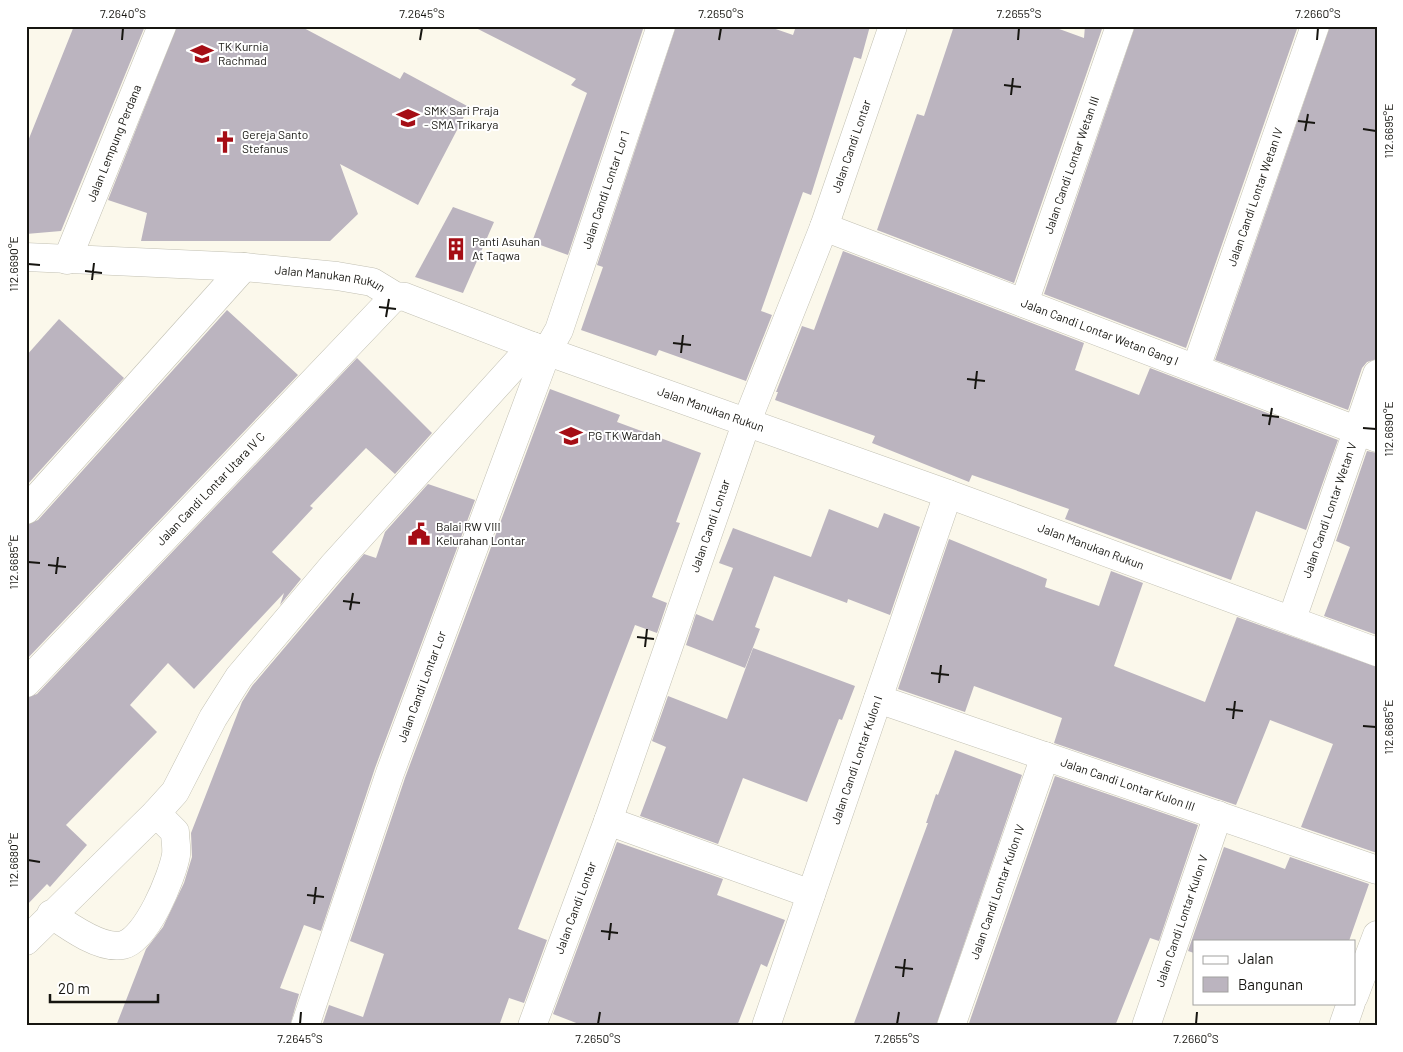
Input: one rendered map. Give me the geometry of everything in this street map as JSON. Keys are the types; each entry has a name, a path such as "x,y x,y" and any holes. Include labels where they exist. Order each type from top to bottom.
{"street":[{"name":"Jalan Lempung Perdana","path":"67,260 162,26"},
{"name":"Jalan Candi Lontar Lor 1","path":"539,349 559,330 661,26"},
{"name":"Jalan Candi Lontar","path":"532,1026 608,821 747,421 824,226 893,26"},
{"name":"Jalan Candi Lontar Wetan III","path":"1024,303 1120,26"},
{"name":"Jalan Candi Lontar Wetan IV","path":"1196,368 1315,26"},
{"name":"Jalan Candi Lontar Wetan Gang I","path":"824,226 1366,434"},
{"name":"Jalan Manukan Rukun","path":"26,257 244,267 337,276 372,282 395,296 405,297 539,349 747,421 1292,619 1377,652"},
{"path":"26,510 244,267"},
{"name":"Jalan Candi Lontar Utara IV C","path":"26,683 395,296"},
{"path":"26,941 175,792 213,718 239,677 332,567 539,349"},
{"name":"Jalan Candi Lontar Lor","path":"305,1026 390,774 539,349"},
{"name":"Jalan Candi Lontar Wetan V","path":"1292,619 1366,434 1377,374"},
{"name":"Jalan Candi Lontar Kulon I","path":"766,1026 948,494"},
{"name":"Jalan Candi Lontar Kulon III","path":"878,699 1377,870"},
{"name":"Jalan Candi Lontar Kulon IV","path":"952,1026 1045,756"},
{"path":"51,914 80,934 99,942 123,945 139,935 151,917 176,855 175,832 156,813"},
{"name":"Jalan Candi Lontar Kulon V","path":"1146,1026 1218,816"},
{"path":"608,821 811,894"},
{"path":"1356,991 1377,936"},
{"path":"1343,1026 1352,1004"}],"building":[{"path":"74,26 145,26 61,231 26,234 26,146"},
{"path":"177,26 300,26 400,79 404,72 469,107 418,205 340,164 358,214 330,241 141,241 147,213 108,200"},
{"path":"472,26 644,26 568,255 532,242 587,93 571,85 576,79"},
{"path":"676,26 767,26 793,35 796,26 870,26 861,59 854,57 811,195 803,192 761,311 772,315 746,381 659,350 656,356 581,330 603,267 597,265"},
{"path":"954,26 1051,26 1084,38 1085,26 1103,26 1014,283 877,230 917,114 924,116"},
{"path":"1135,26 1298,26 1186,348 1044,294"},
{"path":"1330,26 1377,26 1377,359 1367,362 1362,368 1348,410 1215,360"},
{"name":"Panti Asuhan At Taqwa","path":"453,207 494,222 463,293 415,277"},
{"path":"843,251 1084,343 1075,370 1139,395 1150,368 1338,440 1306,530 1256,511 1231,580 1065,519 1069,509 972,475 969,482 872,443 875,436 775,400 778,392 776,392 802,326 814,330"},
{"path":"227,310 298,375 26,660 26,525 38,520"},
{"path":"59,319 124,378 26,486 26,356"},
{"path":"357,358 432,433 395,474 366,448 310,506 313,508 272,552 301,579 280,605 284,593 194,689 168,663 130,705 157,732 66,825 87,845 50,887 47,884 26,906 26,698 37,694"},
{"path":"550,389 620,415 617,422 701,453 676,522 680,523 652,597 667,603 657,633 635,625 518,929 547,940 524,1003 509,998 499,1026 322,1026 329,1005 363,1017 384,954 350,941 405,778"},
{"path":"1367,451 1377,453 1377,635 1324,616 1350,547 1336,541"},
{"path":"428,484 475,500 375,768 321,931 304,925 280,988 299,994 290,1026 116,1026 146,949 163,927 184,883 192,857 191,833 242,702 252,686 364,554 376,558 385,532"},
{"path":"829,509 878,528 884,513 920,527 890,615 848,599 847,603 774,576 755,627 760,629 745,668 686,645 696,614 713,621 733,568 719,563 733,528 811,557"},
{"path":"949,539 1047,579 1045,587 1099,606 1111,571 1143,583 1114,666 1205,702 1237,617 1377,667 1377,853 1301,827 1333,744 1270,720 1236,805 1054,743 1062,718 974,686 965,712 898,689"},
{"path":"753,648 855,686 842,720 839,719 807,802 743,778 718,844 640,816 666,747 652,741 668,696 727,719"},
{"path":"955,750 1022,775 936,1026 853,1026 928,823 926,823 936,794 938,795"},
{"path":"1055,776 1198,825 1159,941 1150,938 1115,1026 968,1026"},
{"path":"617,842 723,879 717,895 785,920 767,967 761,964 737,1026 584,1026 553,1014"},
{"path":"1224,847 1285,869 1290,857 1369,884 1349,940 1193,940 1193,953 1188,951"}],"place":[{"name":"TK Kurnia Rachmad","path":"202,54"},
{"name":"SMK Sari Praja - SMA Trikarya","path":"408,118"},
{"name":"Gereja Santo Stefanus","path":"225,142"},
{"name":"Panti Asuhan At Taqwa","path":"456,249"},
{"name":"PG TK Wardah","path":"571,436"},
{"name":"Balai RW VIII Kelurahan Lontar","path":"419,534"}]}
